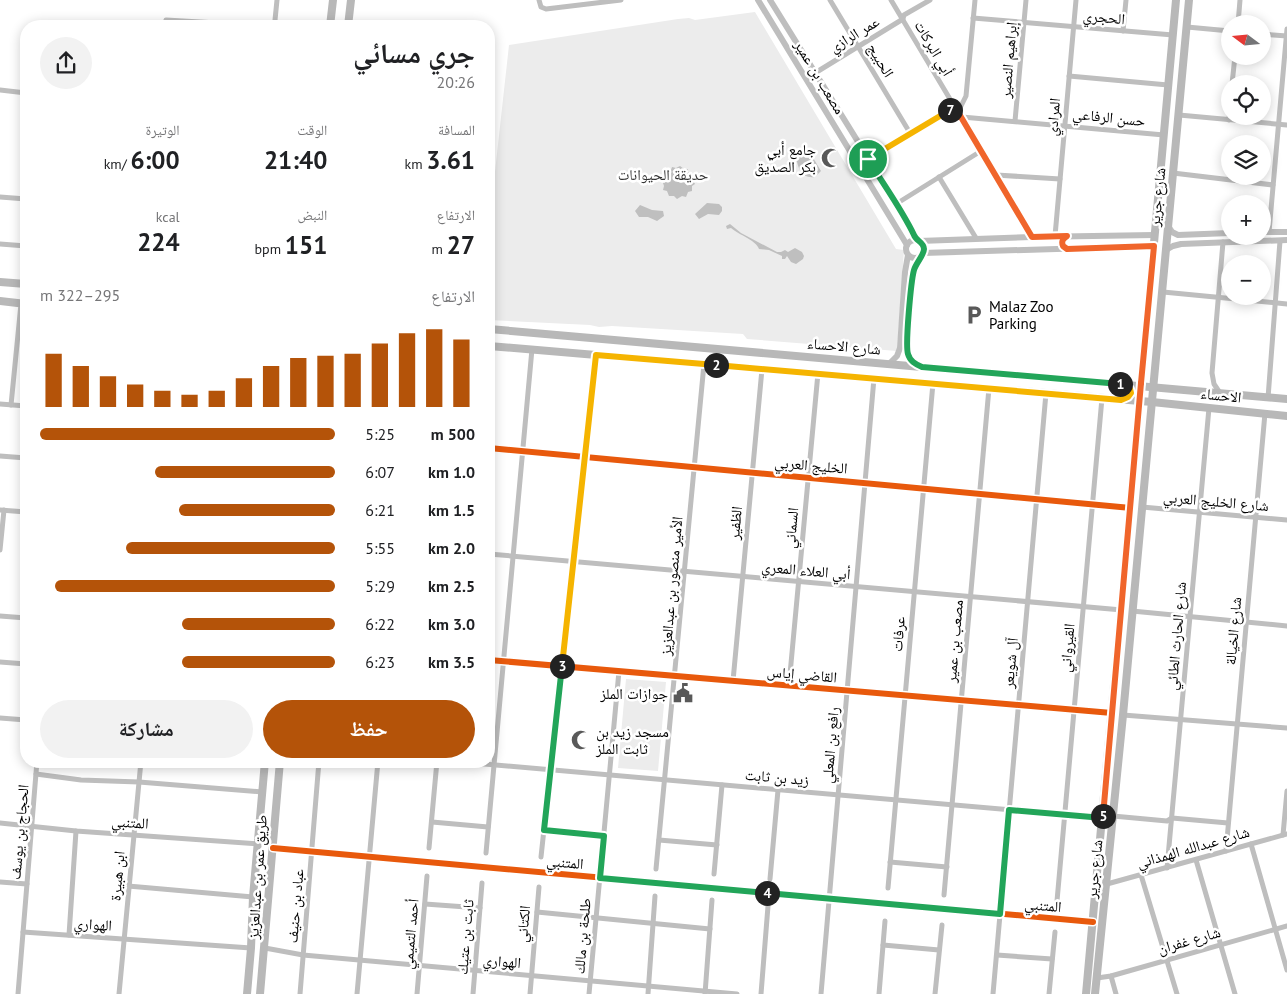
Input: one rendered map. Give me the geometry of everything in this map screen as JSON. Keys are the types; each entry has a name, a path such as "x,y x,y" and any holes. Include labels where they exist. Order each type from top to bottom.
{"main road":[{"path":"331,20 333,0"},
{"path":"349,20 351,0"},
{"name":"شارع جرير","path":"1086,994 1176,0"},
{"name":"شارع جرير","path":"1096,994 1190,0"},
{"path":"0,282 20,284"},
{"path":"0,301 20,304"},
{"name":"شارع الاحساء","path":"495,330 1287,399"},
{"name":"شارع الاحساء","path":"495,346 1152,402"},
{"path":"1142,372 1144,380 1149,382 1153,380 1155,373"},
{"path":"1121,400 1128,397 1131,393 1130,389 1122,385"},
{"path":"1170,404 1161,400 1160,396 1162,391 1172,388"},
{"name":"الاحساء","path":"1152,402 1287,416"},
{"path":"1139,416 1141,409 1145,408 1150,411 1151,418"},
{"name":"طريق عمر بن عبدالعزيز","path":"247,994 264,768"},
{"name":"طريق عمر بن عبدالعزيز","path":"260,994 279,768"}],"street":[{"path":"275,20 277,0"},
{"path":"539,0 541,7 546,9 621,0"},
{"name":"مصعب بن عمير","path":"758,0 907,245 904,349"},
{"name":"مصعب بن عمير","path":"770,0 918,240 923,245 921,255"},
{"name":"الحبيج","path":"830,0 910,133"},
{"name":"أبي البركات","path":"891,0 1032,237"},
{"name":"عمر الرازي","path":"815,73 903,19 904,15 930,0"},
{"path":"868,159 910,133 957,109 966,96 975,0"},
{"name":"إبراهيم النصير","path":"1015,121 1026,0"},
{"name":"المرادي","path":"1054,236 1076,0"},
{"path":"1123,31 1126,0"},
{"path":"1239,15 1240,0"},
{"name":"الحجري","path":"973,18 1173,35"},
{"path":"1187,28 1221,30"},
{"path":"1271,198 1287,28"},
{"path":"1271,35 1287,36"},
{"path":"1069,76 1168,85"},
{"path":"0,90 20,92"},
{"path":"1179,115 1221,119"},
{"name":"حسن الرفاعي","path":"962,118 1164,135"},
{"path":"1271,123 1287,125"},
{"path":"896,204 981,152"},
{"path":"1173,173 1273,185"},
{"path":"996,175 1060,180"},
{"path":"940,177 976,238"},
{"path":"0,197 20,199"},
{"path":"1168,226 1175,233 1184,235 1221,234"},
{"path":"1271,232 1287,232"},
{"path":"907,245 911,241 918,240 1154,235"},
{"path":"1184,235 1188,239 1184,244"},
{"path":"1195,235 1191,238 1191,241 1195,243"},
{"path":"1054,236 1059,241 1059,247 1056,249"},
{"path":"1067,236 1063,239 1062,243 1067,249"},
{"path":"1268,398 1275,302 1283,240"},
{"path":"1166,250 1173,246 1184,244 1221,242"},
{"path":"0,244 20,246"},
{"path":"1220,393 1214,384 1212,372 1224,245"},
{"path":"908,255 915,258 921,255 1154,246"},
{"path":"889,364 904,349 913,279 921,255"},
{"path":"1162,292 1287,304"},
{"path":"11,405 20,335"},
{"path":"495,753 532,349"},
{"path":"904,349 911,360 922,367"},
{"path":"541,858 596,355"},
{"name":"الأمير منصور بن عبدالعزيز","path":"656,870 704,364"},
{"name":"الظفير","path":"733,680 762,369"},
{"name":"السماني","path":"789,685 818,373"},
{"name":"رافع بن المعلي","path":"821,994 874,378"},
{"name":"عرفات","path":"888,888 933,383"},
{"name":"مصعب بن عمير","path":"944,896 989,388"},
{"name":"آل شويعر","path":"993,994 1046,393"},
{"name":"القيرواني","path":"1057,901 1102,398"},
{"path":"0,404 20,406"},
{"name":"شارع الحارث الطائي","path":"1167,868 1209,408"},
{"name":"شارع الخيالة","path":"1226,851 1265,413"},
{"name":"الخليج العربي","path":"495,449 1131,508"},
{"path":"0,456 20,458"},
{"name":"شارع الخليج العربي","path":"1142,507 1287,520"},
{"path":"0,550 2,510 20,512"},
{"name":"أبي العلاء المعري","path":"495,555 1122,610"},
{"path":"1132,611 1287,626"},
{"path":"0,616 20,618"},
{"name":"القاضي إياس","path":"495,660 1112,713"},
{"path":"0,662 20,664"},
{"name":"طلحة بن مالك","path":"589,994 619,671"},
{"path":"1123,715 1287,728"},
{"path":"0,718 20,720"},
{"name":"زيد بن ثابت","path":"495,765 1103,818"},
{"name":"الحجاج بن يوسف","path":"18,994 36,768"},
{"name":"ابن هبيرة","path":"120,994 128,886 140,768"},
{"name":"عباد بن حنيف","path":"300,994 319,768"},
{"path":"357,994 377,768"},
{"path":"429,848 436,768"},
{"path":"486,853 494,768"},
{"path":"36,774 81,780 139,782 262,792"},
{"path":"714,874 722,785"},
{"path":"770,879 778,790"},
{"path":"1285,835 1287,791"},
{"path":"1113,816 1167,821 1172,818 1228,823"},
{"path":"432,822 488,827"},
{"name":"المتنبي","path":"0,823 76,831 258,844"},
{"path":"544,830 604,836"},
{"path":"68,935 76,831"},
{"name":"شارع عبدالله الهمذاني","path":"1107,884 1285,835"},
{"path":"659,840 717,845"},
{"path":"1251,844 1287,970"},
{"name":"المتنبي","path":"273,848 1093,922"},
{"path":"1196,860 1235,994"},
{"path":"890,862 947,867"},
{"path":"1141,875 1177,994"},
{"name":"أحمد التميمي","path":"417,994 427,876"},
{"path":"0,882 27,884"},
{"name":"ثابت بن عتيك","path":"473,994 482,883"},
{"path":"128,886 253,897"},
{"name":"الكتاني","path":"530,994 539,887"},
{"path":"648,994 655,896"},
{"path":"706,992 712,900"},
{"path":"425,904 480,908"},
{"path":"760,994 768,906"},
{"path":"537,912 710,929"},
{"path":"879,994 885,921"},
{"path":"935,994 942,925"},
{"name":"شارع غفران","path":"1097,978 1111,976 1287,926"},
{"name":"الهواري","path":"23,932 251,948"},
{"path":"1049,994 1055,932"},
{"path":"883,945 939,950"},
{"name":"الهواري","path":"265,948 303,955 737,994"},
{"path":"997,955 1052,959"},
{"path":"1111,976 1116,994"}],"green space":[{"name":"حديقة الحيوانات","path":"755,12 896,249 904,250 897,351 747,339 743,334 495,320 495,172 509,45 678,19 689,18 695,20"},
{"path":"626,679 666,682 658,771 618,768"}],"shaded area":[{"path":"809,151 821,171 815,177 804,175 801,172 796,157"},
{"path":"680,166 688,169 688,172 693,175 692,178 695,184 692,186 692,191 688,192 686,197 682,196 677,199 674,196 669,196 667,191 663,190 662,180 665,178 665,172 671,170 672,167"},
{"path":"707,203 719,204 722,207 722,211 719,215 708,214 699,219 695,214"},
{"path":"640,205 652,210 663,211 664,216 657,221 648,217 639,217 635,211"},
{"path":"730,224 741,233 777,252 785,250 788,252 795,248 802,252 803,259 796,264 791,262 787,256 785,259 782,259 782,256 769,250 759,249 751,240 731,228 727,229 726,226"}],"cycle path":[{"path":"495,449 1131,508"},
{"path":"495,661 1112,713"},
{"path":"273,848 1093,922"}],"place":[{"name":"جامع أبي بكر الصديق","path":"831,158"},
{"name":"Malaz Zoo Parking","path":"974,315"},
{"name":"جوازات الملز","path":"683,693"},
{"name":"مسجد زيد بن ثابت الملز","path":"581,740"}],"route":[{"path":"955,107 1032,237 1067,236 1063,239 1062,243 1067,249 1154,246 1103,818 1009,810 1000,914 600,878 604,836 544,830 596,355 1121,400 1128,397 1131,393 1130,389 1122,385 1103,382 922,367 914,363 909,357 907,349 913,279 914,270 924,248 916,240 901,211 868,159 955,107"}]}
